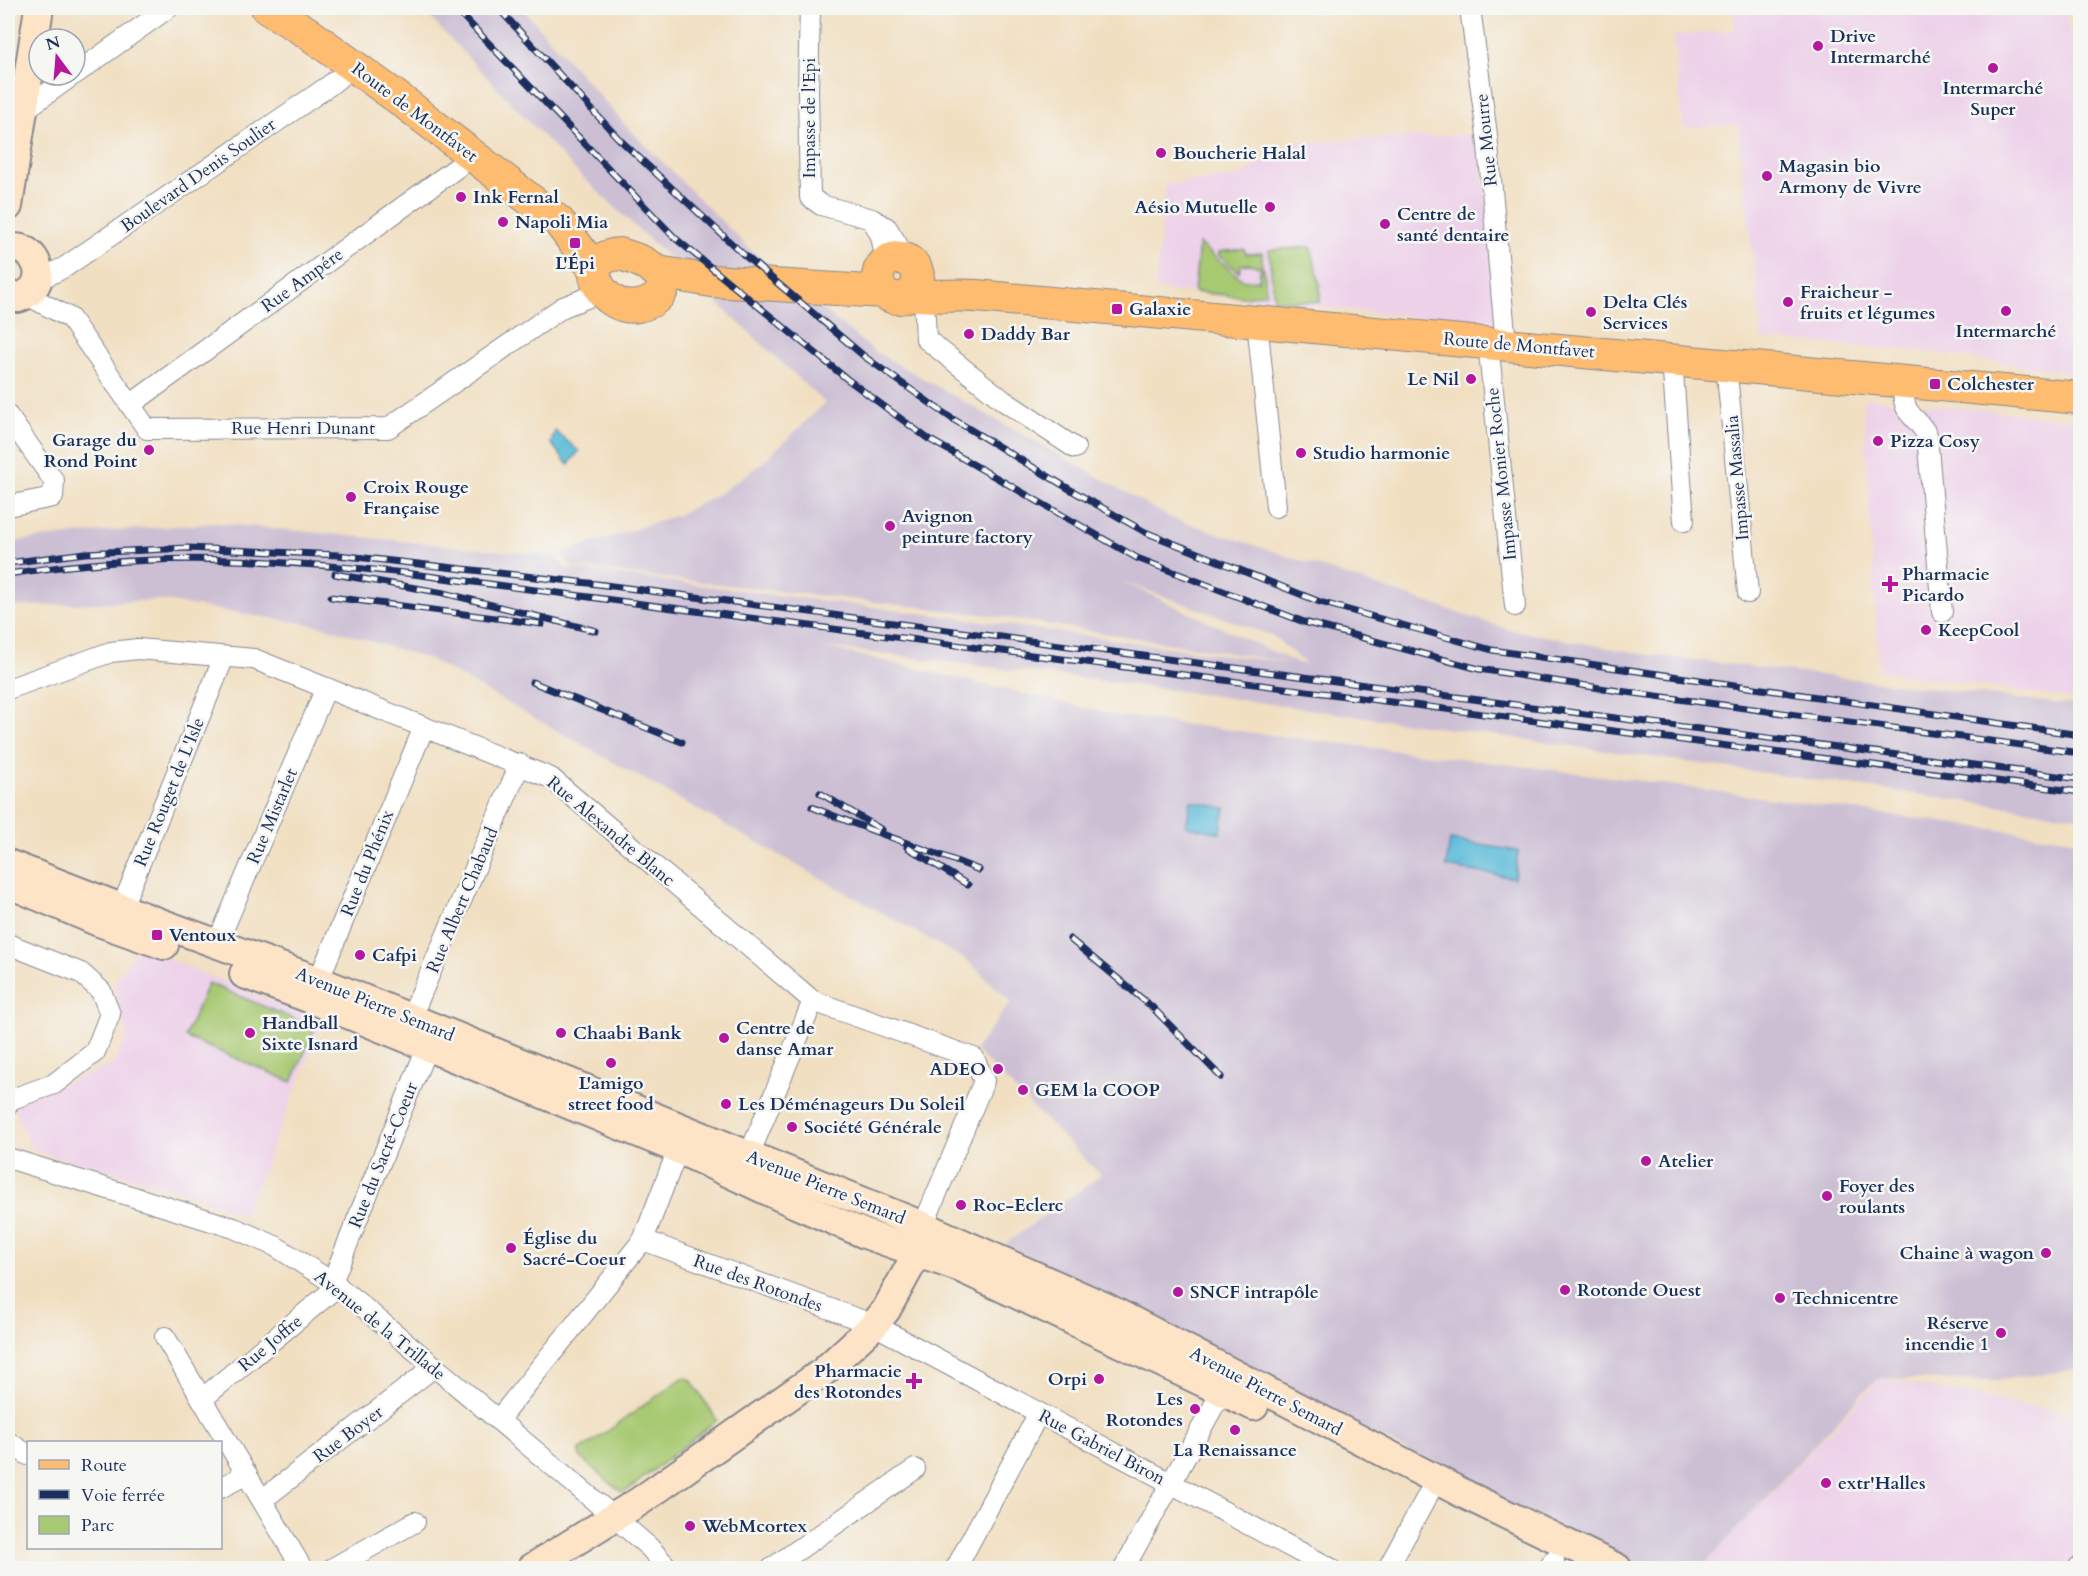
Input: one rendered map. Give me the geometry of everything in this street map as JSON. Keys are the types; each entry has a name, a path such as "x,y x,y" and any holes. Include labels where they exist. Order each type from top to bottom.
{"main road":[{"name":"Route de Montfavet","path":"267,8 305,31 354,66 559,222 606,272"},
{"path":"8,204 15,116 38,9"},
{"path":"8,248 18,248 28,252 39,269 18,292"},
{"path":"635,258 658,284 651,302 635,307 626,306 613,302 606,272 635,258"},
{"name":"Route de Montfavet","path":"901,279 958,294 2080,398"},
{"path":"658,284 712,281 848,291 901,279"},
{"name":"Avenue Pierre Semard","path":"8,864 118,917 315,990 682,1139 796,1204 865,1234 920,1240"},
{"name":"Avenue Pierre Semard","path":"8,883 118,917 217,944 315,990"},
{"name":"Avenue Pierre Semard","path":"682,1139 749,1155 920,1240 961,1268 1227,1381 1432,1488 1617,1569"},
{"path":"532,1569 614,1517 823,1372 874,1325 886,1310 920,1240"},
{"name":"Avenue Pierre Semard","path":"1432,1488 1558,1566"}],"street":[{"path":"87,65 168,8"},
{"name":"Impasse de l'Epi","path":"810,8 808,91 810,197 821,205 872,219 887,228 901,279"},
{"name":"Rue Mourre","path":"1470,8 1487,135 1497,343"},
{"name":"Boulevard Denis Soulier","path":"18,292 65,267 330,85 354,66"},
{"path":"15,116 56,87"},
{"name":"Rue Ampére","path":"130,405 473,156"},
{"name":"Rue Henri Dunant","path":"18,292 70,318 147,429 388,428 562,307 606,272"},
{"path":"901,279 926,339 1004,401 1075,448"},
{"path":"1257,321 1276,507"},
{"name":"Impasse Monier Roche","path":"1497,343 1515,606"},
{"path":"1672,359 1684,521"},
{"name":"Impasse Massalia","path":"1726,364 1748,593"},
{"path":"1902,381 1908,411 1921,423 1927,435 1942,612"},
{"path":"8,416 54,481 53,497 8,506"},
{"name":"Rue Alexandre Blanc","path":"8,689 111,652 138,649 254,659 551,778 813,1002 974,1058 984,1081 920,1240"},
{"name":"Rue Rouget de L'Isle","path":"118,917 224,657"},
{"name":"Rue Mistarlet","path":"217,944 326,687"},
{"name":"Rue du Phénix","path":"315,990 424,727"},
{"name":"Rue Albert Chabaud","path":"419,1032 520,764"},
{"path":"8,944 81,973 101,991 111,1014 94,1052 54,1084 9,1100 8,1104"},
{"path":"749,1155 813,1002"},
{"name":"Rue du Sacré-Coeur","path":"335,1284 419,1032"},
{"path":"498,1420 643,1240 682,1139"},
{"name":"Avenue de la Trillade","path":"8,1158 234,1228 275,1246 335,1284 614,1517 649,1547 668,1569"},
{"name":"Rue des Rotondes","path":"643,1240 874,1325"},
{"name":"Rue Joffre","path":"202,1399 335,1284"},
{"name":"Rue Gabriel Biron","path":"874,1325 1330,1569"},
{"path":"165,1337 302,1569"},
{"name":"Rue Boyer","path":"262,1500 434,1367"},
{"path":"1131,1566 1227,1381"},
{"path":"956,1569 1039,1413"},
{"path":"8,1442 27,1454"},
{"path":"772,1569 915,1469"},
{"path":"222,1487 247,1474"},
{"path":"1388,1569 1432,1488"},
{"path":"333,1569 415,1522"}],"shaded area":[{"path":"421,8 522,8 628,128 753,252 874,351 1169,517 1510,630 1643,654 2080,706 2080,817 1128,684 824,647 1119,716 1634,780 2080,841 2080,1369 1991,1381 1880,1378 1869,1386 1701,1568 1644,1568 1509,1505 1005,1244 1101,1175 975,1050 1011,1002 968,961 429,659 321,626 157,600 8,607 8,542 216,523 556,556 565,568 1295,663 987,615 572,567 562,553 678,515 720,493 762,463 825,403 580,175","holes":["1121,581 1273,636 1306,664 1297,663"]},
{"path":"1733,8 2064,8 2080,76 2080,374 1938,353 1762,339 1738,124 1683,128 1674,36 1735,30"},
{"path":"1480,134 1499,326 1155,289 1166,184 1238,177 1297,142"},
{"path":"1863,398 2080,420 2080,700 1879,671"},
{"path":"138,947 323,1022 244,1216 191,1194 32,1150 12,1104 114,1064 127,1035 113,983"},
{"path":"1880,1378 2080,1416 2080,1555 2068,1568 1701,1568"}],"green space":[{"path":"1199,244 1244,281 1259,280 1260,270 1264,269 1266,293 1245,297 1194,292"},
{"path":"1311,247 1320,285 1320,302 1274,300 1269,250"},
{"path":"1244,249 1246,254 1262,253 1262,268 1250,264 1241,265 1239,272 1219,256 1219,252"},
{"name":"Handball Sixte Isnard","path":"208,983 315,1028 292,1082 185,1037"},
{"path":"684,1377 691,1380 717,1420 628,1490 621,1492 582,1459 578,1452"}],"water":[{"path":"555,431 579,451 568,465 551,443"},
{"path":"1191,801 1225,808 1220,833 1186,826"},
{"path":"1450,840 1518,851 1514,878 1446,867"}],"railway":[{"path":"455,8 675,238 847,379 927,438 1137,558 1304,622 1479,669 1619,691 2080,753"},
{"path":"498,8 619,139 743,254 865,357 951,418 1145,532 1320,602 1492,650 2080,735"},
{"path":"8,563 85,553 188,548 338,555 597,584 2080,779"},
{"path":"8,574 63,567 175,559 296,563 405,573 2080,792"},
{"path":"335,574 444,593 596,631"},
{"path":"331,597 542,624"},
{"path":"532,682 682,742"},
{"path":"820,793 882,830"},
{"path":"812,807 979,870"},
{"path":"907,847 968,885"},
{"path":"1070,939 1152,1007 1221,1077"}],"place":[{"name":"Drive Intermarché","path":"1818,46"},
{"name":"Intermarché Super","path":"1993,68"},
{"name":"Boucherie Halal","path":"1161,153"},
{"name":"Magasin bio Armony de Vivre","path":"1767,176"},
{"name":"Ink Fernal","path":"461,197"},
{"name":"Aésio Mutuelle","path":"1270,207"},
{"name":"Napoli Mia","path":"503,222"},
{"name":"Centre de santé dentaire","path":"1385,224"},
{"name":"L'Épi","path":"575,243"},
{"name":"Fraicheur - fruits et légumes","path":"1788,302"},
{"name":"Galaxie","path":"1117,309"},
{"name":"Intermarché","path":"2006,311"},
{"name":"Delta Clés Services","path":"1591,312"},
{"name":"Daddy Bar","path":"969,334"},
{"name":"Le Nil","path":"1471,379"},
{"name":"Colchester","path":"1935,384"},
{"name":"Pizza Cosy","path":"1878,441"},
{"name":"Garage du Rond Point","path":"149,450"},
{"name":"Studio harmonie","path":"1301,453"},
{"name":"Croix Rouge Française","path":"351,497"},
{"name":"Avignon peinture factory","path":"890,526"},
{"name":"Pharmacie Picardo","path":"1890,584"},
{"name":"KeepCool","path":"1926,630"},
{"name":"Ventoux","path":"157,935"},
{"name":"Cafpi","path":"360,955"},
{"name":"Handball Sixte Isnard","path":"250,1033"},
{"name":"Chaabi Bank","path":"561,1033"},
{"name":"Centre de danse Amar","path":"724,1038"},
{"name":"L'amigo street food","path":"611,1063"},
{"name":"ADEO","path":"998,1069"},
{"name":"GEM la COOP","path":"1023,1090"},
{"name":"Les Déménageurs Du Soleil","path":"726,1104"},
{"name":"Société Générale","path":"792,1127"},
{"name":"Atelier","path":"1646,1161"},
{"name":"Foyer des roulants","path":"1827,1196"},
{"name":"Roc-Eclerc","path":"961,1205"},
{"name":"Église du Sacré-Coeur","path":"511,1248"},
{"name":"Chaine à wagon","path":"2046,1253"},
{"name":"Rotonde Ouest","path":"1565,1290"},
{"name":"SNCF intrapôle","path":"1178,1292"},
{"name":"Technicentre","path":"1780,1298"},
{"name":"Réserve incendie 1","path":"2001,1333"},
{"name":"Orpi","path":"1099,1379"},
{"name":"Pharmacie des Rotondes","path":"914,1381"},
{"name":"Les Rotondes","path":"1195,1409"},
{"name":"La Renaissance","path":"1235,1430"},
{"name":"extr'Halles","path":"1826,1483"},
{"name":"WebMcortex","path":"690,1526"}]}
